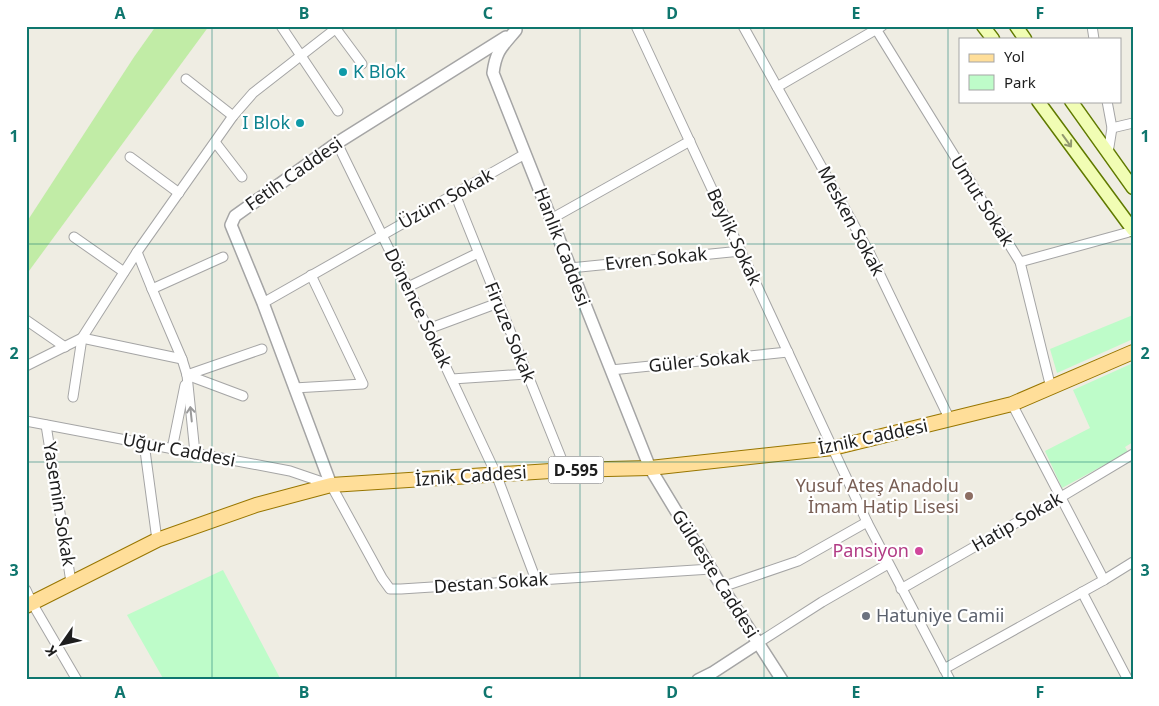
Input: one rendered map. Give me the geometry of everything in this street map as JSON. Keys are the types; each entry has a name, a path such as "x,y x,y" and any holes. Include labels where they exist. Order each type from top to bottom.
{"main road":[{"path":"984,26 992,38"},
{"path":"1016,26 1024,38"},
{"path":"1039,102 1133,230"},
{"path":"1071,102 1133,188"},
{"name":"İznik Caddesi","path":"28,599 71,582 157,540 256,505 331,485 566,470 650,468 833,448 1012,404 1133,352"}],"street":[{"path":"281,26 338,111"},
{"name":"Beylik Sokak","path":"636,26 867,522 950,680"},
{"name":"Mesken Sokak","path":"743,26 869,252 950,420"},
{"path":"74,397 82,338 137,252 233,116 253,93 337,28 362,64"},
{"path":"494,73 495,59 500,48 518,28"},
{"name":"Fetih Caddesi","path":"331,485 231,225 235,216 337,143 518,28"},
{"path":"777,87 879,28"},
{"name":"Umut Sokak","path":"879,28 1020,262 1051,388"},
{"name":"Hanlık Caddesi","path":"484,51 650,468"},
{"path":"186,79 233,116"},
{"path":"1107,102 1112,128 1108,153"},
{"path":"1112,128 1133,123"},
{"path":"551,219 690,141"},
{"path":"215,142 242,177"},
{"name":"Dönence Sokak","path":"337,143 408,286 496,474 536,580"},
{"name":"Üzüm Sokak","path":"262,303 525,154"},
{"path":"130,157 179,193"},
{"name":"Firuze Sokak","path":"454,194 566,470"},
{"path":"1020,262 1133,230"},
{"path":"74,237 124,272"},
{"name":"Evren Sokak","path":"570,268 741,251"},
{"path":"137,252 187,375 195,453"},
{"path":"408,286 478,253"},
{"path":"152,289 223,257"},
{"path":"294,388 363,384 311,275"},
{"path":"428,329 498,303"},
{"path":"26,320 65,347"},
{"path":"26,366 82,338 182,359"},
{"path":"187,375 262,349"},
{"name":"Güler Sokak","path":"611,370 788,352"},
{"path":"452,379 527,374"},
{"path":"187,375 242,396"},
{"path":"172,448 187,375"},
{"path":"1012,404 1104,580"},
{"name":"Uğur Caddesi","path":"26,421 290,471 331,485"},
{"name":"Yasemin Sokak","path":"46,426 71,582"},
{"path":"144,443 157,540"},
{"name":"Hatip Sokak","path":"901,589 1133,454"},
{"name":"Güldeste Caddesi","path":"650,468 711,570 782,680"},
{"name":"Destan Sokak","path":"331,485 382,578 390,589 711,570"},
{"path":"722,587 798,561 867,522"},
{"path":"944,669 1133,562"},
{"path":"698,680 712,673 822,602 888,564"},
{"path":"1082,592 1128,680"},
{"path":"28,599 77,680"}],"green space":[{"path":"156,26 209,26 26,275 26,223"},
{"path":"1133,315 1133,339 1057,373 1050,349"},
{"path":"1133,363 1133,442 1125,447 1128,452 1062,488 1045,451 1090,428 1073,390"},
{"path":"223,570 281,680 164,680 127,615"}],"place":[{"name":"K Blok","path":"343,72"},
{"name":"I Blok","path":"300,123"},
{"name":"Yusuf Ateş Anadolu İmam Hatip Lisesi","path":"969,496"},
{"name":"Pansiyon","path":"919,551"},
{"name":"Hatuniye Camii","path":"866,616"}]}
